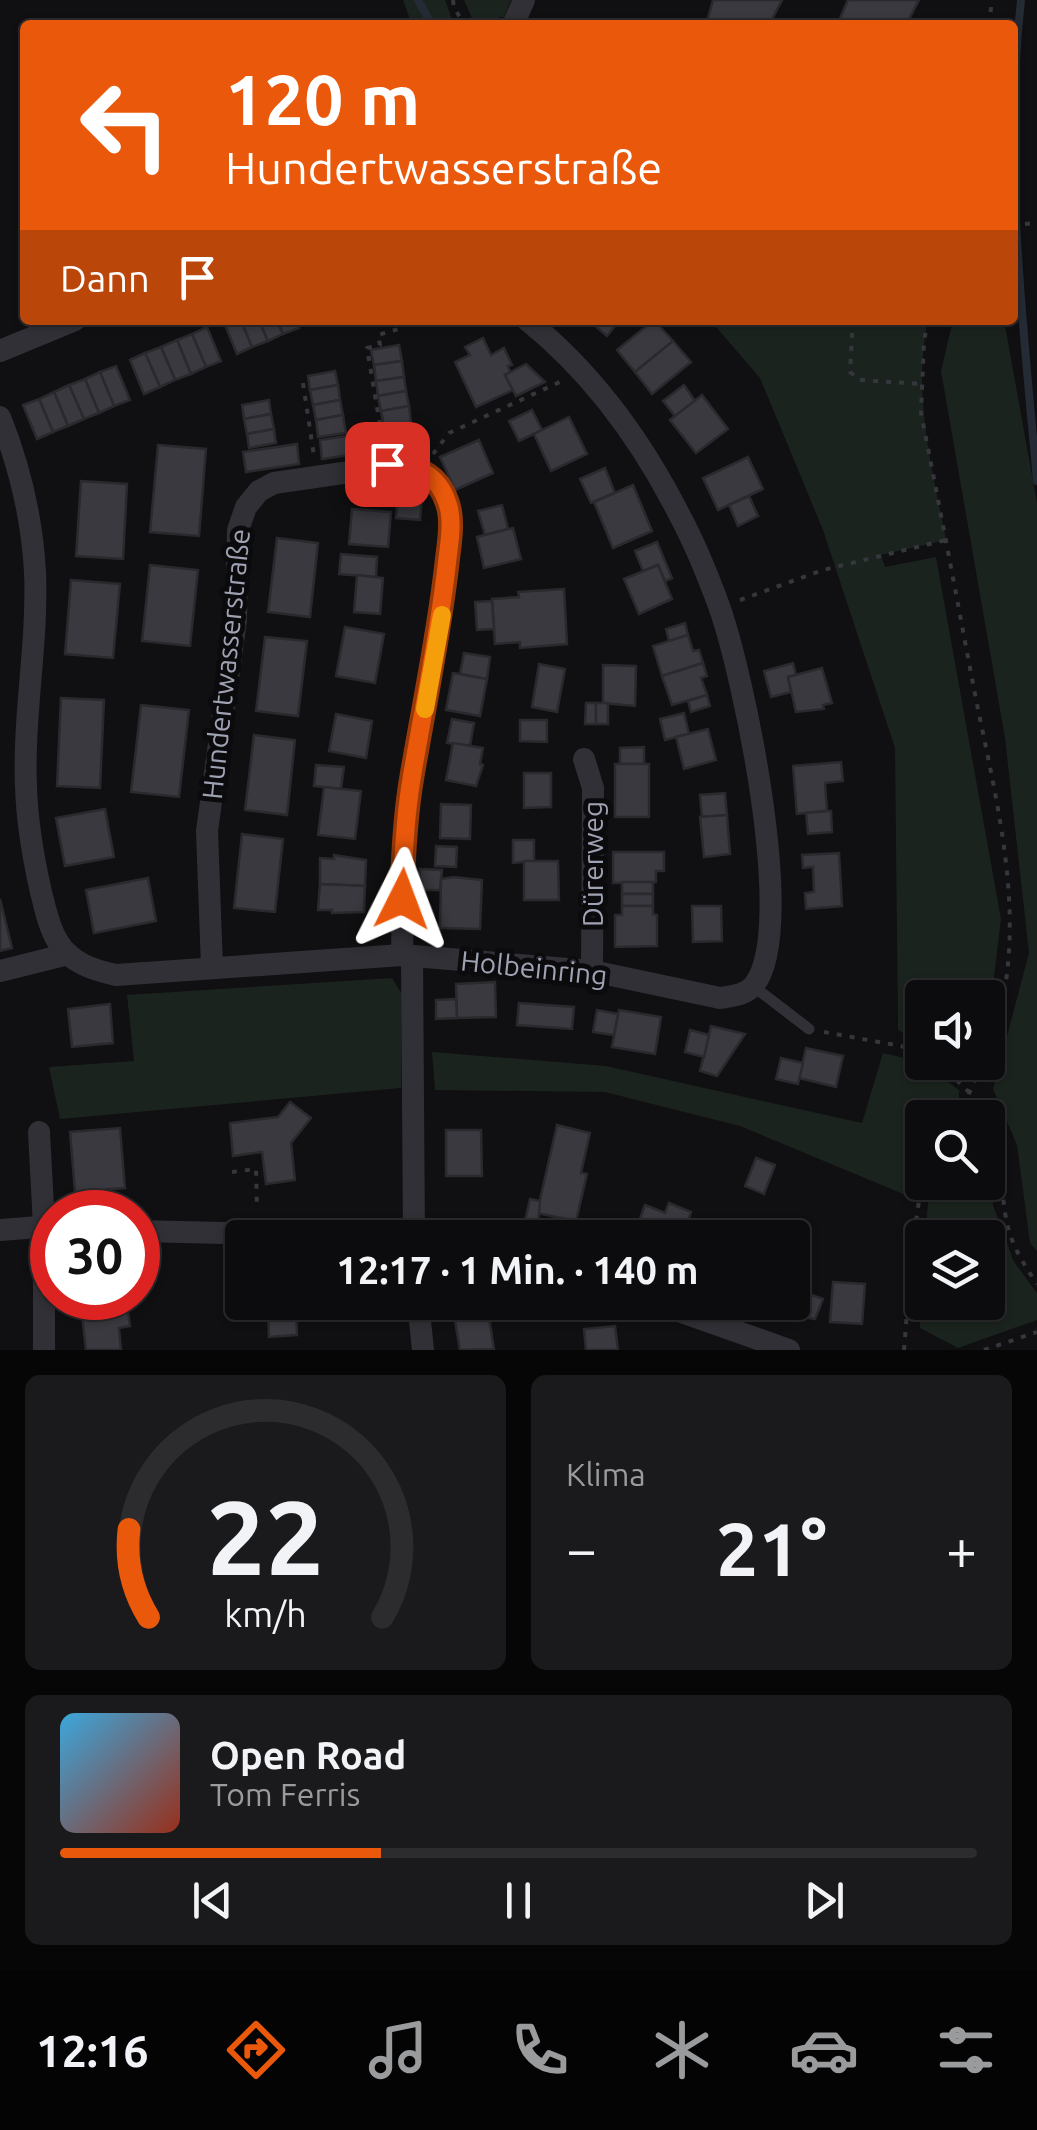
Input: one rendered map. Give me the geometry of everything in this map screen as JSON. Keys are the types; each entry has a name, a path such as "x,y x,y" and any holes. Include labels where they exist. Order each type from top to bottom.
{"street":[{"path":"0,352 64,325"},
{"path":"532,325 583,372 636,436 682,517 720,608 750,726 765,828 771,928 765,964 753,986"},
{"path":"0,417 24,491 34,568 36,629 26,785 34,859 57,942 68,954 0,972"},
{"name":"Hundertwasserstraße","path":"212,967 207,831 236,620 238,530 246,507 274,483 387,464 420,469"},
{"path":"414,1220 403,870 411,780 440,628 450,528 448,503 437,482 420,469"},
{"name":"Dürerweg","path":"584,759 593,788 592,972"},
{"name":"Holbeinring","path":"68,954 94,970 116,975 407,956 592,972 720,998 741,994 753,986"},
{"path":"39,1132 45,1190"},
{"path":"0,1230 30,1228"},
{"path":"160,1232 225,1233"},
{"path":"44,1350 45,1320"},
{"path":"420,1320 422,1350"},
{"path":"704,1320 789,1350"}],"lane":[{"path":"753,986 809,1029"}],"path":[{"path":"380,425 367,348 380,345 378,335 404,325"},
{"path":"852,325 850,372 860,380 922,384"},
{"path":"927,325 922,413 1006,848 1010,938 1005,980"},
{"path":"420,469 448,433 583,372"},
{"path":"303,383 317,476"},
{"path":"720,608 823,570 946,540"},
{"path":"809,1029 905,1048"},
{"path":"957,1080 974,1100"},
{"path":"968,1100 976,1080"},
{"path":"232,1172 256,1169 258,1220"},
{"path":"904,1350 919,1200"},
{"path":"1004,1200 1017,1254 1037,1284"},
{"path":"984,1350 1037,1332"}],"shaded area":[{"path":"403,0 445,0 452,20 410,20"},
{"path":"464,0 511,0 504,17 473,20"},
{"path":"714,325 927,325 923,403 946,540 881,555 885,567 936,557 1001,919 994,980 905,980 905,1034 898,1030 895,748 823,530 760,378"},
{"path":"952,325 1005,325 1037,503 1037,1251 1030,1243 1017,1145 1005,1117 1005,1100 998,1100 993,1089 995,1080 1005,1080 1005,1044 1029,953 1005,738 941,371"},
{"path":"392,978 402,994 401,1088 60,1119 49,1067 134,1061 127,995"},
{"path":"432,1052 606,1066 862,1123 883,1053 905,1058 905,1080 946,1080 959,1090 959,1099 905,1100 905,1195 740,1126 605,1092 435,1090"},
{"path":"928,1200 993,1200 999,1220 927,1220"},
{"path":"1005,1238 1014,1262 1037,1293 1037,1320 958,1348 920,1328 920,1320 1005,1320"}],"building":[{"path":"713,0 782,0 772,20 707,20"},
{"path":"848,0 919,0 909,20 839,20"},
{"path":"225,325 243,325 252,347 237,354"},
{"path":"243,325 261,325 268,341 252,347"},
{"path":"261,325 279,325 283,334 268,341"},
{"path":"279,325 299,328 283,334"},
{"path":"594,325 616,325 607,336"},
{"path":"648,325 659,325 673,341 635,372 617,350"},
{"path":"207,327 221,361 206,367 192,334"},
{"path":"192,334 206,367 191,374 177,340"},
{"path":"483,338 491,355 504,348 512,365 505,375 513,390 476,407 455,362 470,355 465,347"},
{"path":"177,340 191,374 175,380 161,347"},
{"path":"673,341 691,362 652,394 635,372"},
{"path":"399,345 402,361 374,365 371,350"},
{"path":"161,347 175,380 160,387 145,353"},
{"path":"145,353 160,387 144,394 130,360"},
{"path":"402,361 404,377 376,381 374,365"},
{"path":"526,364 545,382 516,396 505,375"},
{"path":"116,366 130,400 114,406 100,372"},
{"path":"335,371 338,385 310,390 308,376"},
{"path":"100,372 114,406 99,413 85,379"},
{"path":"404,377 406,391 378,396 376,381"},
{"path":"85,379 99,413 84,419 69,385"},
{"path":"69,385 84,419 68,426 54,392"},
{"path":"338,385 340,400 313,405 310,390"},
{"path":"684,385 695,401 675,416 663,401"},
{"path":"406,391 409,406 381,411 378,396"},
{"path":"54,392 68,426 53,432 39,399"},
{"path":"702,395 728,429 696,453 670,420"},
{"path":"39,399 53,432 37,439 23,405"},
{"path":"269,400 271,414 244,419 242,405"},
{"path":"340,400 343,415 316,420 313,405"},
{"path":"409,406 411,423 384,427 381,411"},
{"path":"532,410 542,430 519,441 509,421"},
{"path":"271,414 274,429 247,434 244,419"},
{"path":"343,415 346,433 318,437 316,420"},
{"path":"569,417 587,454 551,471 534,434"},
{"path":"274,429 276,443 249,448 247,434"},
{"path":"373,432 375,451 322,459 320,440"},
{"path":"479,440 493,473 455,490 440,457"},
{"path":"297,444 299,464 246,472 243,452"},
{"path":"158,445 206,449 199,536 150,532"},
{"path":"748,457 763,489 718,510 703,478"},
{"path":"605,468 615,493 591,503 580,479"},
{"path":"81,481 127,484 123,559 76,556"},
{"path":"633,485 652,531 613,548 594,502"},
{"path":"398,496 422,497 420,520 396,518"},
{"path":"749,496 758,516 738,526 729,505"},
{"path":"502,505 508,529 485,535 478,511"},
{"path":"352,509 391,512 388,547 349,544"},
{"path":"513,528 521,559 484,568 477,537"},
{"path":"277,538 318,543 310,617 268,612"},
{"path":"657,542 672,578 665,581 658,565 643,571 635,551"},
{"path":"341,554 377,557 376,577 339,574"},
{"path":"150,565 198,570 190,646 142,641"},
{"path":"658,565 672,599 639,614 624,579"},
{"path":"357,575 383,578 380,614 354,612"},
{"path":"71,580 120,584 113,658 65,654"},
{"path":"564,589 567,644 520,648 520,642 495,644 492,599 519,597 518,592"},
{"path":"492,601 494,629 477,630 475,602"},
{"path":"685,623 688,635 669,641 666,629"},
{"path":"345,627 384,634 375,683 336,676"},
{"path":"688,635 693,651 699,650 703,663 662,676 653,646"},
{"path":"265,637 307,641 298,716 256,711"},
{"path":"464,653 490,657 487,679 460,674"},
{"path":"703,663 707,676 701,678 707,695 672,705 662,676"},
{"path":"793,663 796,675 788,677 791,692 771,697 764,671"},
{"path":"539,664 565,669 557,712 532,707"},
{"path":"603,665 636,666 635,706 603,703"},
{"path":"822,668 832,703 823,705 824,709 796,712 788,677"},
{"path":"453,673 487,679 480,716 446,710"},
{"path":"707,695 710,706 691,712 688,701"},
{"path":"61,698 104,700 100,788 57,786"},
{"path":"586,703 596,703 596,724 585,724"},
{"path":"596,703 608,703 608,724 596,724"},
{"path":"141,705 189,710 179,797 131,792"},
{"path":"684,713 689,734 665,740 660,719"},
{"path":"336,714 372,721 366,758 329,751"},
{"path":"452,719 474,723 470,746 447,743"},
{"path":"520,720 547,720 547,742 520,741"},
{"path":"708,729 716,760 684,769 676,737"},
{"path":"254,735 295,740 287,815 245,810"},
{"path":"453,743 483,748 483,765 476,786 446,780"},
{"path":"644,747 644,764 620,764 620,748"},
{"path":"841,762 843,781 825,783 827,811 797,814 793,766"},
{"path":"615,764 649,764 649,817 615,817"},
{"path":"316,765 344,767 341,789 314,786"},
{"path":"524,773 551,773 551,807 524,808"},
{"path":"324,787 361,791 355,839 318,835"},
{"path":"725,793 727,815 702,817 700,795"},
{"path":"441,804 471,805 470,839 440,838"},
{"path":"105,809 114,857 65,866 56,818"},
{"path":"831,811 832,832 808,834 806,813"},
{"path":"727,815 730,854 704,857 700,817"},
{"path":"242,834 283,839 275,912 234,908"},
{"path":"513,840 534,840 534,861 513,863"},
{"path":"436,846 457,847 456,867 435,866"},
{"path":"613,852 664,852 664,871 656,871 656,882 613,883"},
{"path":"839,853 842,906 806,909 805,893 814,892 813,867 803,868 802,855"},
{"path":"334,855 366,860 365,886 320,884 320,858 334,859"},
{"path":"524,861 558,861 559,900 524,900"},
{"path":"420,869 442,870 440,890 419,890"},
{"path":"148,878 156,921 94,933 86,890"},
{"path":"441,879 482,880 480,929 440,928"},
{"path":"622,882 653,882 653,894 622,894"},
{"path":"320,884 365,886 364,912 318,910"},
{"path":"622,894 653,894 653,906 622,906"},
{"path":"0,899 12,948 0,951"},
{"path":"622,906 653,906 653,914 657,915 657,946 615,947 615,915 622,915"},
{"path":"692,906 721,906 722,941 693,942"},
{"path":"495,982 496,1017 457,1018 456,984"},
{"path":"456,999 457,1018 436,1019 436,1000"},
{"path":"519,1003 574,1007 572,1029 517,1025"},
{"path":"110,1004 113,1043 72,1047 68,1009"},
{"path":"597,1010 618,1014 614,1035 593,1032"},
{"path":"619,1010 661,1017 655,1054 612,1047"},
{"path":"711,1026 745,1034 717,1076 700,1071"},
{"path":"690,1030 709,1035 704,1057 685,1052"},
{"path":"806,1048 843,1056 836,1087 799,1078"},
{"path":"781,1058 803,1063 798,1084 776,1079"},
{"path":"290,1102 311,1118 291,1143 295,1180 266,1184 262,1152 233,1156 230,1123 278,1117"},
{"path":"557,1125 590,1133 581,1173 587,1174 576,1220 537,1213"},
{"path":"120,1128 125,1188 75,1190 70,1132"},
{"path":"446,1130 481,1130 482,1176 446,1176"},
{"path":"756,1158 775,1165 764,1194 745,1186"},
{"path":"530,1199 540,1201 538,1220 525,1220"},
{"path":"669,1203 691,1212 689,1218 693,1220 640,1220 645,1205 665,1213"},
{"path":"833,1282 865,1284 862,1324 830,1322"},
{"path":"812,1295 823,1299 815,1319 810,1318"},
{"path":"83,1320 129,1320 130,1326 119,1328 121,1350 86,1350"},
{"path":"269,1320 296,1320 297,1335 269,1337"},
{"path":"455,1320 489,1320 494,1349 460,1350"},
{"path":"615,1326 618,1350 586,1350 584,1329"}],"waterway":[{"path":"418,0 429,20"},
{"path":"1018,36 1021,0"},
{"path":"1018,256 1037,481"}],"slow traffic":[{"path":"425,709 442,615"}],"route":[{"path":"387,464 420,469 437,482 448,503 450,528 440,628 411,780 402,899"}]}
